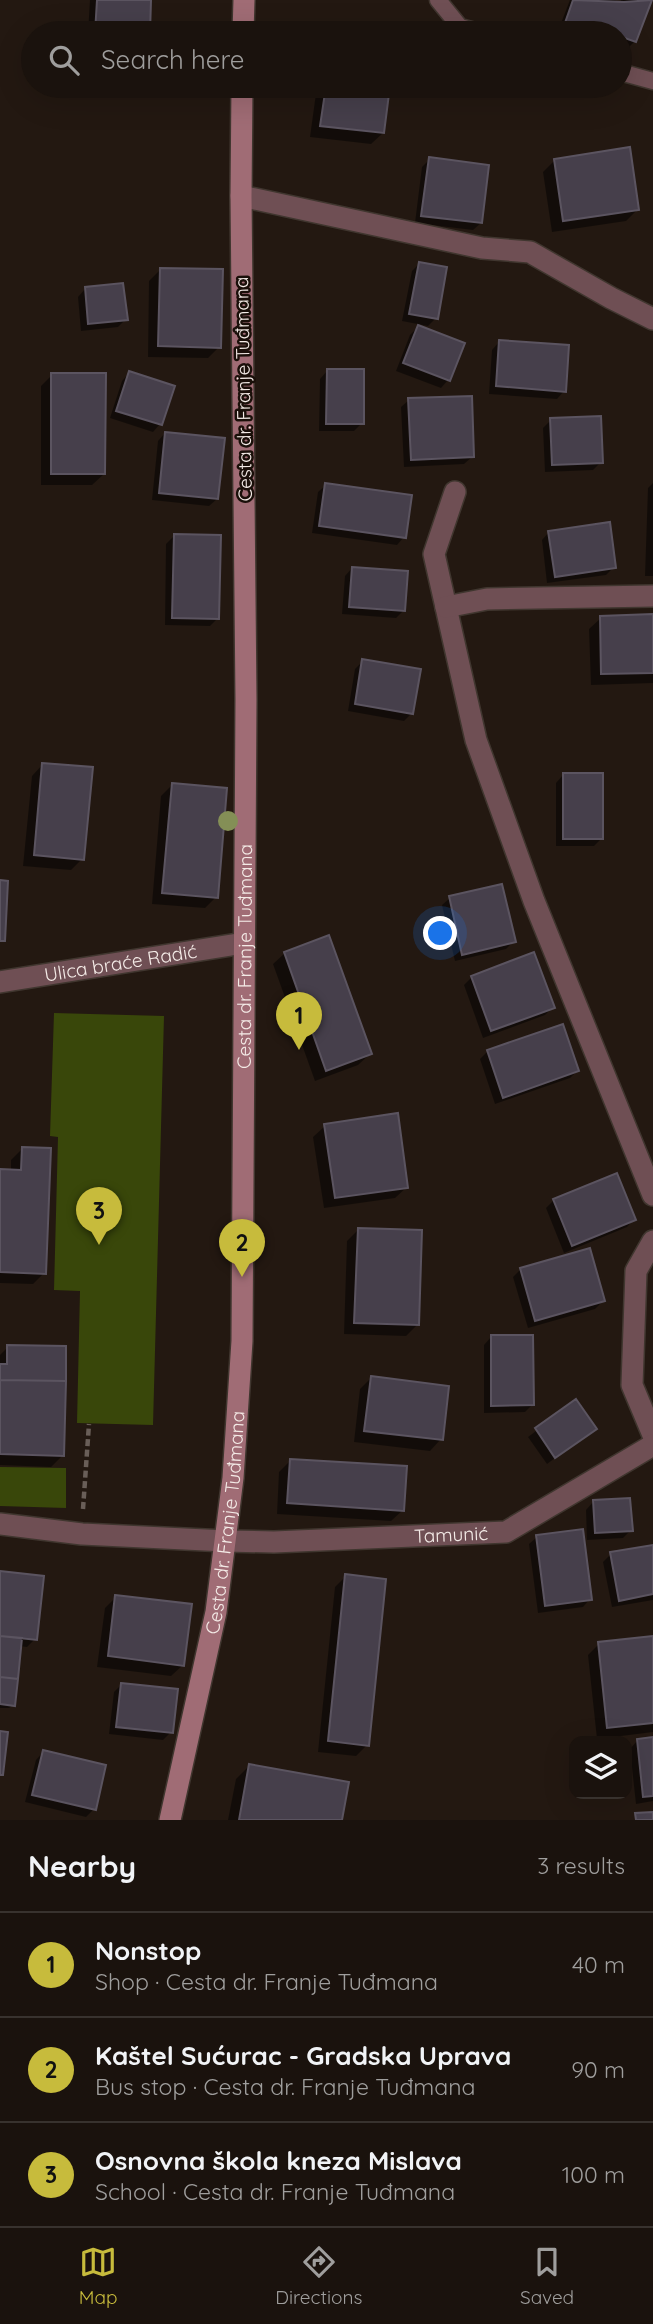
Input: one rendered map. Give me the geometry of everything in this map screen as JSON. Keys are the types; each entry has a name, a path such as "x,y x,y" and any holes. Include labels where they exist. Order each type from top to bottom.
{"main road":[{"path":"243,21 244,0"},
{"name":"Cesta dr. Franje Tuđmana","path":"170,1820 216,1612 233,1478 242,1340 246,699 242,98"}],"street":[{"path":"241,195 482,248 530,252 653,319"},
{"path":"455,492 434,554 477,740 534,901 653,1195"},
{"path":"446,607 486,599 653,596"},
{"name":"Ulica braće Radić","path":"0,982 243,943"},
{"path":"653,1241 636,1271 632,1385 653,1435"},
{"name":"Tamunić","path":"0,1524 82,1534 274,1542 506,1532 653,1445"}],"lane":[{"path":"438,0 455,21"},
{"path":"632,76 653,82"}],"path":[{"path":"82,1534 89,1424"}],"green space":[{"path":"54,1013 164,1016 153,1425 77,1423 80,1291 54,1290 58,1137 50,1136"},
{"path":"0,1467 66,1468 66,1508 0,1506"}],"building":[{"path":"97,0 151,0 150,21 96,21"},
{"path":"573,0 652,0 636,42 632,41 632,21 566,21"},
{"path":"324,98 388,98 384,133 320,126"},
{"path":"630,147 639,210 563,221 554,159"},
{"path":"429,157 489,165 482,223 421,216"},
{"path":"419,262 447,267 438,319 409,314"},
{"path":"160,268 223,269 221,348 158,346"},
{"path":"123,283 128,320 88,324 85,287"},
{"path":"418,325 465,343 450,381 403,363"},
{"path":"499,340 569,345 566,392 496,386"},
{"path":"327,369 364,369 364,424 326,424"},
{"path":"129,371 175,386 162,425 116,411"},
{"path":"51,373 106,373 105,474 51,474"},
{"path":"472,396 474,457 411,460 408,398"},
{"path":"601,416 603,463 552,465 550,418"},
{"path":"165,432 225,438 218,499 159,493"},
{"path":"325,483 412,495 406,538 319,526"},
{"path":"610,522 616,568 555,577 548,531"},
{"path":"174,534 221,535 219,619 172,618"},
{"path":"352,567 408,571 405,611 349,607"},
{"path":"653,614 653,673 601,674 600,616"},
{"path":"362,659 421,669 413,714 355,704"},
{"path":"42,763 93,767 84,860 34,855"},
{"path":"563,773 603,773 603,839 563,839"},
{"path":"172,783 227,788 218,898 162,893"},
{"path":"0,880 8,881 5,941 0,941"},
{"path":"502,884 516,942 462,955 449,896"},
{"path":"329,935 372,1054 326,1071 284,952"},
{"path":"534,952 555,1008 491,1031 471,976"},
{"path":"563,1024 579,1071 503,1098 487,1050"},
{"path":"398,1113 408,1188 335,1198 324,1124"},
{"path":"22,1147 51,1148 46,1274 0,1272 0,1169 21,1170"},
{"path":"617,1173 636,1220 572,1246 553,1199"},
{"path":"358,1228 422,1230 419,1325 354,1323"},
{"path":"590,1248 605,1301 535,1321 520,1268"},
{"path":"491,1335 533,1335 534,1405 491,1406"},
{"path":"7,1345 66,1346 66,1381 0,1380 0,1364 7,1364"},
{"path":"371,1376 449,1386 443,1440 364,1431"},
{"path":"0,1380 66,1381 64,1456 0,1454"},
{"path":"576,1399 597,1429 555,1458 535,1428"},
{"path":"290,1459 407,1466 404,1511 287,1503"},
{"path":"630,1498 633,1531 595,1533 593,1500"},
{"path":"583,1529 592,1600 545,1606 536,1535"},
{"path":"653,1545 653,1594 619,1601 610,1552"},
{"path":"0,1571 44,1576 37,1640 0,1636"},
{"path":"345,1574 386,1579 369,1746 328,1741"},
{"path":"115,1595 192,1604 184,1666 108,1656"},
{"path":"0,1636 22,1638 18,1679 0,1677"},
{"path":"653,1636 653,1723 607,1728 598,1642"},
{"path":"0,1677 18,1679 15,1706 0,1704"},
{"path":"121,1683 178,1689 173,1733 116,1727"},
{"path":"0,1731 8,1732 3,1775 0,1775"},
{"path":"653,1737 653,1796 643,1797 637,1739"},
{"path":"43,1750 106,1765 96,1810 32,1795"},
{"path":"249,1764 349,1782 342,1820 239,1820"},
{"path":"653,1812 653,1820 636,1820 635,1813"}],"place":[{"name":"Nonstop","path":"299,1050"},
{"name":"Osnovna škola kneza Mislava","path":"99,1245"},
{"name":"Kaštel Sućurac - Gradska Uprava","path":"242,1277"}]}
